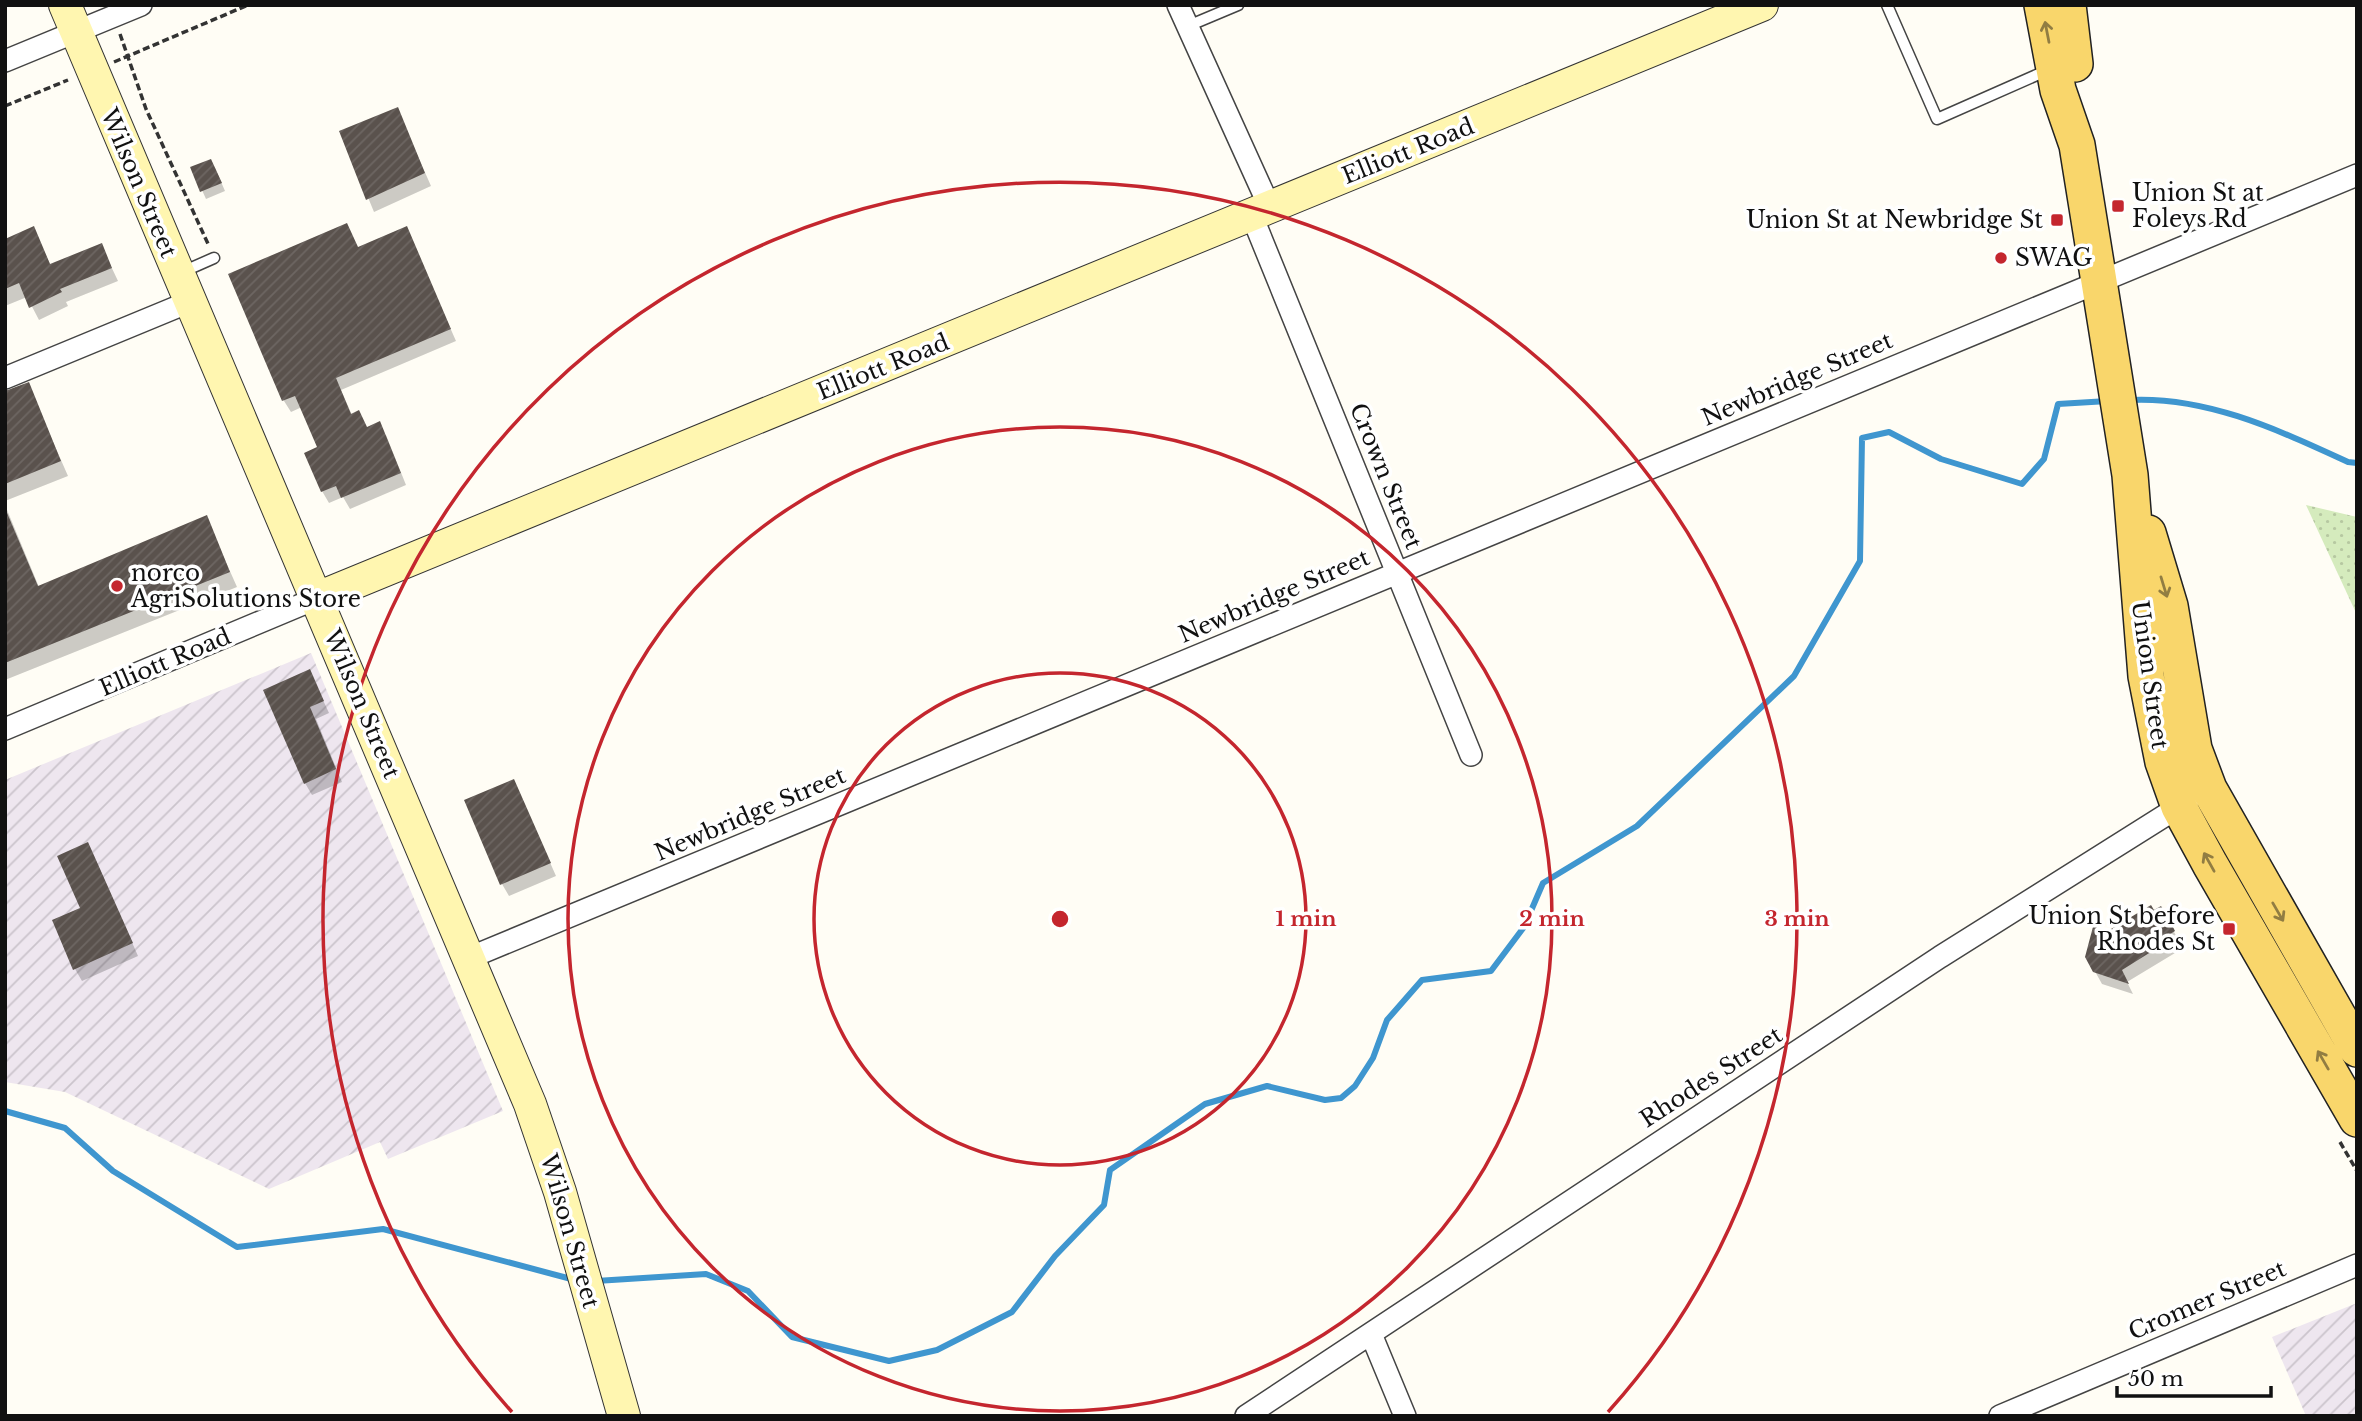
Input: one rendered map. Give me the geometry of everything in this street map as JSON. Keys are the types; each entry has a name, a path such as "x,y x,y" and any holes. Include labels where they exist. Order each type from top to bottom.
{"main road":[{"name":"Union Street","path":"2042,5 2054,68 2077,145 2130,475 2146,676 2163,762 2179,807 2357,1119"},
{"name":"Union Street","path":"2068,5 2077,82 2077,145"},
{"name":"Union Street","path":"2130,475 2170,606 2186,713 2194,749 2209,789 2357,1049"}],"street":[{"path":"5,61 71,18 141,5"},
{"name":"Crown Street","path":"1178,5 1471,755"},
{"name":"Elliott Road","path":"5,729 315,598 1762,5"},
{"name":"Wilson Street","path":"71,18 530,1104 624,1416"},
{"name":"Newbridge Street","path":"469,958 2357,175"},
{"path":"5,379 189,302"},
{"name":"Rhodes Street","path":"1246,1416 1940,957 2209,789"},
{"name":"Cromer Street","path":"2000,1416 2357,1265"},
{"path":"1371,1334 1405,1416"}],"lane":[{"path":"1188,26 1238,5"},
{"path":"1887,5 1937,119 2054,68"},
{"path":"177,274 214,258"}],"path":[{"path":"110,63 248,5"},
{"path":"119,29 146,109 214,258"},
{"path":"5,106 71,79"}],"shaded area":[{"path":"311,653 503,1111 388,1159 380,1142 269,1189 65,1092 5,1082 5,780"},
{"path":"2357,1303 2357,1416 2306,1416 2272,1337"}],"green space":[{"path":"2306,505 2357,517 2357,615"}],"building":[{"path":"398,107 425,173 366,200 339,131"},
{"path":"211,159 222,183 200,192 190,167"},
{"path":"347,223 358,247 407,226 451,329 336,378 351,414 359,410 367,427 380,421 401,473 341,498 336,486 321,492 304,453 317,447 295,396 282,401 228,274"},
{"path":"34,226 50,264 102,243 112,268 60,289 62,292 29,308 19,283 5,289 5,239"},
{"path":"29,382 61,461 5,484 5,391"},
{"name":"norco AgriSolutions Store","path":"5,508 38,586 207,515 230,572 5,663"},
{"path":"310,669 324,701 310,707 336,769 304,784 263,690"},
{"path":"514,779 551,863 500,885 464,800"},
{"path":"88,842 133,943 73,970 52,920 80,908 57,856"},
{"path":"2151,905 2154,910 2161,906 2170,921 2175,931 2167,936 2170,940 2122,970 2129,984 2093,972 2085,957 2094,923 2101,935"}],"waterway":[{"path":"2129,400 2158,400 2214,409 2269,427 2348,462 2357,463"},
{"path":"596,1281 706,1274 748,1291 792,1337 889,1361 937,1350 1012,1312 1055,1256 1104,1205 1110,1170 1205,1104 1267,1086 1325,1100 1341,1098 1355,1086 1373,1058 1387,1020 1422,980 1491,971 1524,927 1543,883 1637,826 1794,676 1860,561 1862,438 1889,432 1941,459 2022,484 2044,459 2058,404 2108,401"},
{"path":"5,1111 65,1128 113,1171 237,1247 383,1229 575,1280"}],"place":[{"name":"Union St at Foleys Rd","path":"2118,206"},
{"name":"Union St at Newbridge St","path":"2057,220"},
{"name":"SWAG","path":"2001,258"},
{"name":"norco AgriSolutions Store","path":"117,586"},
{"name":"Union St before Rhodes St","path":"2229,929"}]}
